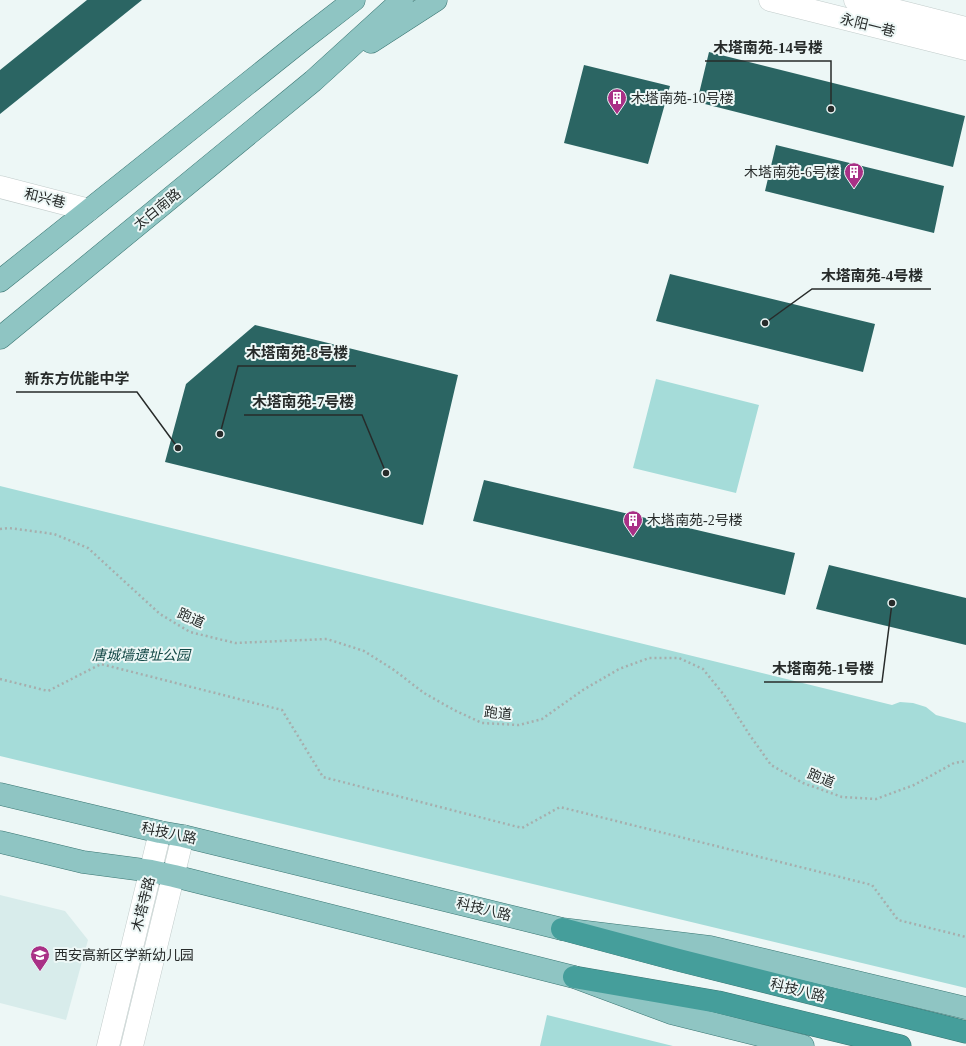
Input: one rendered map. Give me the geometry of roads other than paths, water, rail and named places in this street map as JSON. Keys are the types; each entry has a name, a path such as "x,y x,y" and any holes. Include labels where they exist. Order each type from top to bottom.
{"highway":[{"name":"科技八路","path":"562,929 678,960 966,1032"},
{"path":"574,977 718,1002 900,1046"}],"main road":[{"path":"301,41 335,0"},
{"path":"0,281 354,0"},
{"name":"太白南路","path":"0,338 314,80 402,0"},
{"name":"太白南路","path":"314,80 436,0"},
{"name":"科技八路","path":"0,794 160,832 183,836 562,929"},
{"path":"0,842 83,862 151,871 174,876 574,977 671,1013 803,1046"},
{"path":"562,929 710,947 966,1008"}],"street":[{"name":"永阳一巷","path":"770,0 966,49"},
{"name":"永阳一巷","path":"855,0 966,28"},
{"name":"和兴巷","path":"0,187 90,210"},
{"name":"木塔寺路","path":"108,1046 160,832"},
{"name":"木塔寺路","path":"132,1046 183,836"}],"place":[{"name":"木塔南苑-14号楼","path":"831,109"},
{"name":"木塔南苑-10号楼","path":"617,115"},
{"name":"木塔南苑-6号楼","path":"854,189"},
{"name":"木塔南苑-4号楼","path":"765,323"},
{"name":"木塔南苑-8号楼","path":"220,434"},
{"name":"新东方优能中学","path":"178,448"},
{"name":"木塔南苑-7号楼","path":"386,473"},
{"name":"木塔南苑-2号楼","path":"633,537"},
{"name":"木塔南苑-1号楼","path":"892,603"},
{"name":"西安高新区学新幼儿园","path":"40,972"}],"park label":[{"name":"唐城墙遗址公园","path":"141,655"}]}
